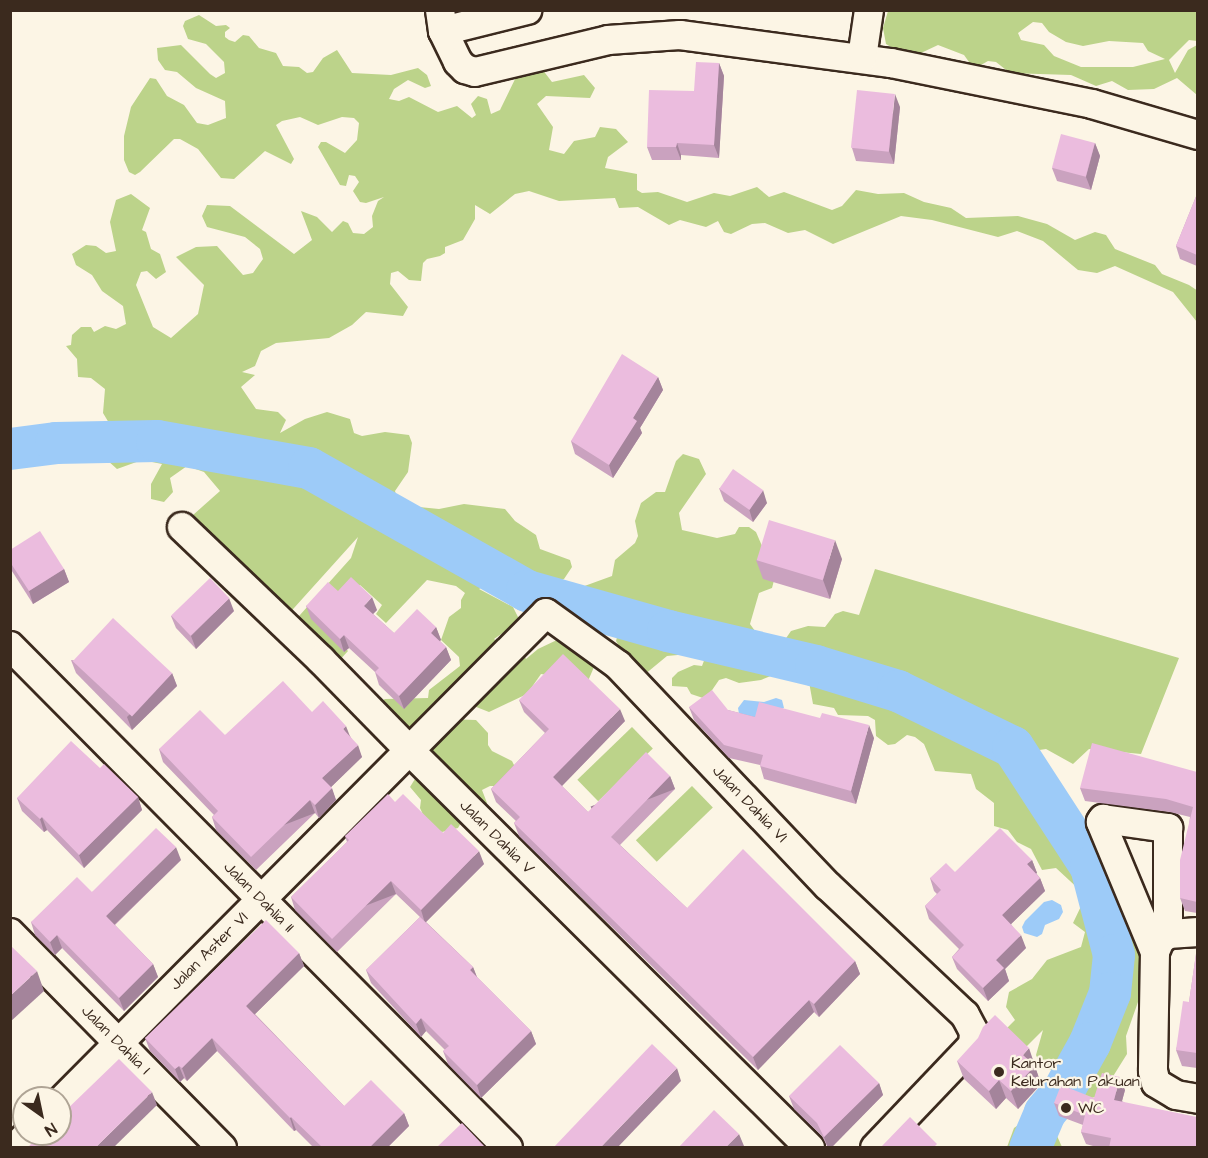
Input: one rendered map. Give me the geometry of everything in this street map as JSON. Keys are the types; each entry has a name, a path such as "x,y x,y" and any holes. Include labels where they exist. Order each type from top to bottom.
{"street":[{"path":"527,10 442,21 458,62 465,69 475,72 588,44 680,35 862,58 1092,104 1197,135"},
{"path":"862,58 869,10"},
{"name":"Jalan Dahlia V","path":"182,527 321,660 810,1148"},
{"name":"Jalan Dahlia VI","path":"409,750 546,613 618,665 828,886 965,1015 974,1032 973,1045 875,1148"},
{"name":"Jalan Dahlia II","path":"10,646 508,1148"},
{"name":"Jalan Aster VI","path":"72,1090 409,750"},
{"path":"1197,932 1161,943 1153,1071 1156,1083 1176,1095 1197,1099"},
{"name":"Jalan Dahlia I","path":"10,933 222,1148"}],"green space":[{"path":"888,11 1197,11 1197,41 1189,40 1169,60 1175,73 1188,50 1197,45 1197,95 1177,78 1154,89 1128,90 1112,81 1096,86 1071,75 1010,73 996,62 988,61 974,69 964,55 938,45 921,53 903,54 886,44 883,28","holes":["1033,22 1042,23 1049,32 1066,42 1083,46 1109,41 1143,43 1148,51 1165,59 1133,67 1081,67 1054,56 1044,45 1021,40 1018,33"]},
{"path":"199,15 216,26 226,25 230,28 225,32 225,37 229,40 235,42 243,35 249,36 259,48 276,53 283,66 299,67 307,73 313,72 323,58 337,50 352,73 391,75 418,68 427,75 431,86 425,88 408,80 394,89 389,99 399,101 409,97 438,112 457,106 472,118 476,115 471,104 478,96 487,99 491,114 500,110 520,69 542,69 552,82 584,75 595,88 590,98 546,96 537,104 553,127 549,150 564,154 574,141 595,137 600,127 616,129 628,142 608,157 605,168 637,174 637,190 642,193 658,192 687,202 714,193 730,196 757,187 769,197 784,192 832,210 842,206 856,190 878,194 904,193 924,202 951,208 966,218 1018,216 1047,224 1075,240 1095,232 1106,235 1115,249 1155,265 1162,274 1198,291 1197,322 1173,292 1115,266 1097,273 1078,270 1043,241 1017,231 998,237 932,220 901,216 833,244 805,230 788,233 765,223 752,224 731,234 724,232 718,221 706,227 680,220 669,225 638,207 619,208 615,198 559,201 529,191 515,194 490,214 475,205 475,219 463,240 445,247 445,253 440,256 427,259 423,263 421,281 409,280 398,271 391,273 390,284 408,307 403,316 366,312 352,325 329,338 276,343 261,351 255,366 242,372 255,375 241,387 256,409 278,412 286,420 280,433 305,419 327,412 350,419 354,433 362,436 385,432 409,435 412,443 408,472 395,491 399,505 439,509 464,504 505,509 515,521 536,535 540,549 570,560 572,567 564,579 540,590 531,601 503,597 485,586 479,589 513,607 520,621 494,639 505,647 519,645 526,659 538,649 559,639 590,660 594,667 588,681 541,674 527,694 489,712 451,697 434,702 428,708 424,724 417,728 398,725 372,706 385,699 428,698 429,690 460,666 459,657 441,640 449,617 461,608 461,600 465,593 456,586 427,580 386,623 376,614 382,605 360,585 351,593 337,591 314,615 348,651 337,663 291,625 351,558 358,537 285,618 184,523 220,491 204,472 187,466 170,478 173,492 164,502 151,499 151,484 162,464 142,460 117,469 107,460 101,459 123,433 147,438 162,431 176,432 162,424 139,433 109,423 103,413 105,389 91,378 78,377 77,359 66,346 71,345 72,335 81,327 91,327 94,332 105,326 116,329 126,324 123,306 102,291 92,275 76,265 72,254 86,245 96,246 106,253 116,251 110,222 116,200 131,194 150,208 142,230 146,232 151,249 160,254 166,272 156,279 147,271 141,272 136,285 153,327 171,338 198,314 204,285 176,257 196,247 217,246 243,275 253,273 263,259 260,249 245,237 207,227 202,216 207,205 230,206 294,254 312,240 301,211 317,217 332,232 343,221 348,223 353,233 364,234 373,227 372,216 378,201 384,197 366,203 360,202 353,191 359,182 355,176 349,175 346,186 340,185 318,147 321,142 326,142 345,153 357,140 359,123 354,118 342,117 318,125 300,117 282,121 276,125 294,159 291,164 265,151 234,179 221,178 198,149 180,139 174,139 140,172 135,175 129,172 124,160 124,136 131,107 150,78 156,79 167,96 184,105 197,123 208,125 226,118 225,101 196,88 177,72 165,70 158,60 157,48 181,45 216,78 225,73 224,62 206,44 188,39 183,26 185,21"},
{"path":"683,454 699,459 706,474 679,513 682,530 717,538 735,534 739,527 749,527 756,532 762,546 778,565 772,588 759,593 750,624 755,631 773,643 782,644 791,631 808,626 825,627 835,614 843,611 859,615 875,569 1179,658 1141,754 1089,749 1073,764 1046,749 1026,752 1040,773 1047,796 1080,813 1097,840 1150,968 1126,1036 1127,1054 1107,1086 1095,1097 1088,1099 1064,1090 1063,1074 1057,1070 1042,1069 1036,1055 1043,1030 1024,1049 1005,1030 1015,1020 1006,1007 1009,992 1032,979 1047,960 1081,947 1085,932 1073,923 1084,900 1083,893 1056,868 1042,870 1031,849 1017,842 1008,830 994,826 994,803 976,789 971,774 935,771 924,744 915,737 907,735 895,744 888,745 876,736 875,720 868,716 838,715 834,708 813,704 809,682 797,672 783,671 761,680 739,683 726,678 719,680 706,699 691,694 687,687 672,686 672,678 678,672 694,665 702,666 705,658 699,653 667,656 644,675 624,654 616,641 621,623 615,619 577,621 577,613 585,603 573,594 579,588 612,576 615,560 635,543 638,536 635,521 641,503 656,492 665,492 676,461"},
{"path":"446,719 476,720 488,733 488,745 492,751 512,761 519,775 507,786 490,786 482,790 487,803 462,821 458,828 442,832 427,823 420,808 421,800 410,787 418,774 418,753"},
{"path":"632,727 653,749 598,801 577,780"},
{"path":"692,786 713,808 657,862 636,840"},
{"path":"1027,1119 1046,1122 1053,1127 1062,1147 1007,1147 1014,1128"}],"water":[{"path":"776,698 782,700 784,708 758,719 739,714 738,708 744,700 764,702"},
{"path":"1052,900 1061,905 1063,912 1059,919 1045,925 1042,934 1037,937 1024,933 1022,927 1025,921 1044,902"}],"building":[{"path":"696,62 719,63 714,145 677,143 676,147 647,147 649,90 694,91"},
{"path":"857,90 895,94 889,152 851,148"},
{"path":"1061,134 1095,143 1086,177 1052,168"},
{"path":"1197,194 1197,255 1176,246"},
{"path":"622,354 658,377 633,418 637,421 609,465 571,441"},
{"path":"733,469 763,490 750,510 719,489"},
{"path":"769,520 835,540 823,580 757,560"},
{"path":"40,531 64,569 29,591 10,562 10,550"},
{"path":"351,577 372,597 364,606 394,633 417,609 436,627 431,633 446,647 399,696 375,672 379,668 344,635 340,639 306,606 328,582 338,591"},
{"path":"210,578 229,598 191,636 171,616"},
{"path":"113,618 172,673 132,716 73,661"},
{"path":"563,654 620,709 553,777 588,812 646,752 670,776 611,837 687,908 743,849 855,961 814,1004 809,1000 753,1057 514,823 520,817 491,789 549,729 519,700"},
{"path":"283,681 312,712 323,701 346,726 343,729 358,745 322,778 332,788 315,805 310,800 251,857 212,817 218,811 159,749 200,710 225,735"},
{"path":"712,690 728,710 755,717 759,702 820,718 822,713 869,725 851,791 760,766 763,755 724,745 689,707"},
{"path":"71,741 100,768 104,764 138,797 79,855 42,817 40,819 17,798"},
{"path":"1092,743 1197,772 1197,902 1180,898 1180,860 1193,807 1166,799 1080,788"},
{"path":"388,794 395,802 403,794 443,833 451,824 479,851 421,910 391,881 332,939 291,897 349,840 345,836"},
{"path":"156,828 176,847 106,916 153,964 119,998 57,935 50,942 31,922 77,877 92,892"},
{"path":"1000,828 1032,860 1027,864 1040,878 1002,915 1021,935 996,960 1004,968 983,988 952,957 964,945 925,906 941,890 930,878 946,863 955,872"},
{"path":"420,917 473,967 470,970 531,1031 477,1085 443,1051 449,1046 421,1018 416,1024 366,970"},
{"path":"266,920 299,953 246,1006 344,1106 371,1080 404,1113 369,1148 323,1148 290,1118 212,1038 182,1068 179,1066 175,1069 145,1038"},
{"path":"10,945 37,971 10,996"},
{"path":"1197,947 1197,1053 1176,1050 1183,1001 1189,1002"},
{"name":"Kantor Kelurahan Pakuan","path":"995,1015 1029,1048 1023,1055 1035,1066 1011,1091 999,1080 989,1091 957,1061"},
{"path":"652,1044 677,1068 600,1148 553,1148"},
{"path":"840,1045 879,1083 824,1137 817,1123 789,1096"},
{"path":"119,1059 152,1092 95,1148 27,1148 29,1146 72,1146 72,1104"},
{"path":"1102,1073 1120,1077 1114,1100 1197,1117 1197,1148 1163,1146 1163,1148 1109,1148 1111,1138 1081,1132 1085,1115 1054,1103 1061,1085 1094,1098"},
{"path":"714,1110 739,1134 725,1148 678,1148"},
{"path":"910,1117 937,1144 933,1148 880,1148 882,1146"},
{"path":"462,1123 486,1148 436,1148"}],"waterway":[{"path":"10,449 56,443 157,441 309,468 527,591 668,631 816,666 898,691 1013,747 1091,867 1114,955 1110,993 1090,1043 1064,1090 1045,1113 1030,1148"}],"place":[{"name":"Kantor Kelurahan Pakuan","path":"999,1072"},
{"name":"WC","path":"1066,1108"}]}
